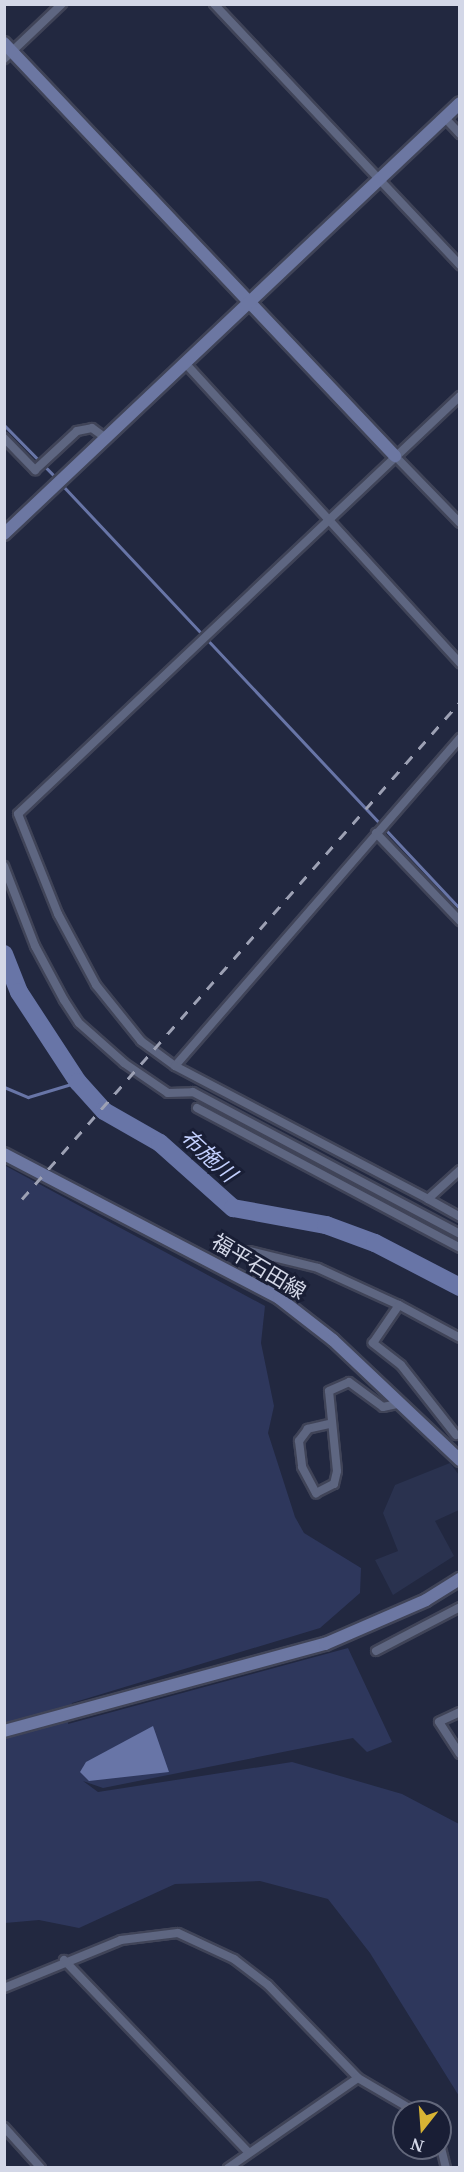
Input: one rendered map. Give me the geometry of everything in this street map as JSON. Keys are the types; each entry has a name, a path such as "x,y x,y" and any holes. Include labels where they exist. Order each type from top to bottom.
{"street":[{"path":"62,4 7,51 459,523"},
{"path":"214,4 459,265"},
{"path":"4,534 251,304 459,104"},
{"path":"445,118 459,134"},
{"path":"186,364 459,663"},
{"path":"459,396 18,813 58,914 96,985 141,1041 175,1066 459,1217"},
{"path":"4,438 35,470 77,431 92,428 106,438"},
{"path":"175,1066 459,738"},
{"path":"376,833 459,921"},
{"path":"4,866 35,946 64,1000 79,1023 124,1063 168,1093 193,1092 459,1234"},
{"path":"197,1108 459,1248"},
{"name":"福平石田線","path":"4,1154 279,1298 402,1402 459,1460"},
{"path":"428,1199 459,1170"},
{"path":"249,1251 318,1268 399,1305 459,1338"},
{"path":"399,1305 373,1343 401,1365 458,1434"},
{"path":"329,1424 308,1429 299,1441 302,1467 316,1493 334,1484 337,1471 339,1453 329,1424 329,1391 338,1384 361,1388 388,1408 402,1402"},
{"path":"4,1731 325,1644 389,1618 459,1579"},
{"path":"376,1651 459,1607"},
{"path":"459,1712 439,1722 459,1754"},
{"path":"4,1988 64,1960 146,1936 178,1933 207,1944 268,1985 358,2078 396,2100"},
{"path":"64,1960 247,2151"},
{"path":"228,2168 238,2164 247,2151 358,2078"},
{"path":"4,2127 41,2168"}],"shaded area":[{"path":"4,1165 265,1306 261,1343 274,1406 268,1433 295,1517 304,1533 361,1568 360,1593 320,1628 72,1703 68,1724 348,1648 392,1742 367,1752 353,1738 103,1788 83,1781 98,1792 292,1762 402,1794 459,1824 459,2096 370,1953 328,1899 260,1881 175,1884 79,1928 39,1920 5,1923"},
{"path":"450,1463 459,1475 459,1510 435,1521 454,1556 393,1595 375,1560 398,1551 383,1513 395,1485"},
{"path":"153,1726 169,1772 89,1781 80,1772 86,1762"}],"waterway":[{"path":"4,425 58,480"},
{"path":"62,485 460,909"},
{"name":"布施川","path":"4,954 19,992 78,1082 104,1111 160,1143 233,1208 326,1225 375,1243 460,1287"},
{"path":"4,1087 28,1097 78,1082"}],"railway":[{"path":"22,1199 460,702"}]}
